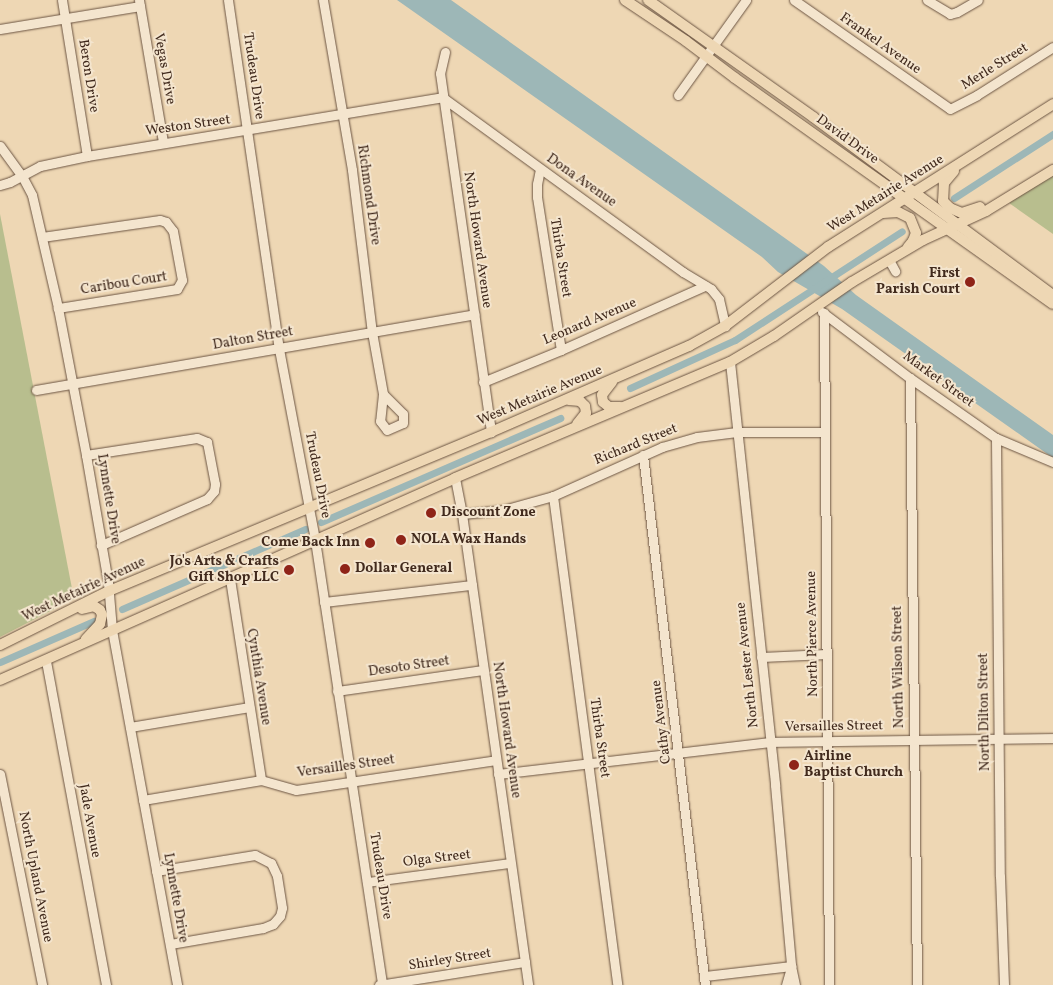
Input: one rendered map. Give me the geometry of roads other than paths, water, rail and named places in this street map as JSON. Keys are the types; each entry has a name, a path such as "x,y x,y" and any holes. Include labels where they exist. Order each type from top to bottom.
{"main road":[{"name":"David Drive","path":"625,0 707,56 946,229 1039,290 1053,295"},
{"name":"David Drive","path":"648,0 957,224 1039,290 1053,304"},
{"name":"West Metairie Avenue","path":"0,645 109,591 491,432 689,346 725,326 828,247 1053,104"},
{"path":"969,157 944,183 943,201 950,208 962,213 977,209 999,196 1017,192"},
{"path":"0,680 455,478 730,362 820,308 852,282 904,251 986,211 1053,170"},
{"path":"881,214 898,212 912,222 916,233 913,241 904,251"},
{"path":"618,376 607,385 602,395 602,402 609,407 620,407"},
{"path":"565,400 580,401 586,413 582,420 572,428"},
{"path":"69,610 94,606 100,610 102,615 100,624 93,634 73,649"}],"street":[{"name":"Beron Drive","path":"62,0 87,156"},
{"name":"Trudeau Drive","path":"228,0 279,349 315,540 381,985"},
{"name":"Richmond Drive","path":"323,0 343,115 372,332 384,394"},
{"path":"678,95 746,0"},
{"name":"Frankel Avenue","path":"794,0 952,109"},
{"path":"926,0 950,14 978,0"},
{"path":"0,29 65,20 139,3"},
{"name":"Vegas Drive","path":"139,3 163,142"},
{"name":"Merle Street","path":"952,109 1053,47"},
{"name":"North Howard Avenue","path":"445,52 440,73 442,98 491,432"},
{"name":"Weston Street","path":"0,185 40,166 87,156 163,142 247,132 442,98"},
{"name":"Dona Avenue","path":"442,98 705,286 719,299 725,326"},
{"name":"Lynnette Drive","path":"0,146 22,176 32,195 58,308 109,591 112,630 177,985"},
{"name":"Thirba Street","path":"540,169 537,197 561,350"},
{"name":"Caribou Court","path":"42,237 160,220 166,222 173,231 182,280 177,288 58,308"},
{"path":"889,260 896,271"},
{"name":"Leonard Avenue","path":"484,382 705,286"},
{"name":"Market Street","path":"820,308 910,378 996,438 1053,462"},
{"name":"North Pierce Avenue","path":"820,308 825,432 829,985"},
{"name":"Dalton Street","path":"36,390 474,314"},
{"name":"North Lester Avenue","path":"730,362 762,657 791,966 795,985"},
{"name":"North Wilson Street","path":"910,378 917,985"},
{"name":"Richard Street","path":"462,514 503,510 552,496 678,441 737,432 825,432"},
{"path":"86,455 197,438 207,442 215,484 214,491 206,499 101,545"},
{"name":"North Dilton Street","path":"996,438 1000,876 1004,985"},
{"name":"Cathy Avenue","path":"643,455 705,980"},
{"name":"North Howard Avenue","path":"455,478 462,514 528,985"},
{"name":"Thirba Street","path":"552,496 617,985"},
{"name":"Cynthia Avenue","path":"230,579 261,780"},
{"path":"324,602 472,585"},
{"path":"762,657 827,654"},
{"name":"Jade Avenue","path":"46,661 106,985"},
{"name":"Desoto Street","path":"338,691 484,670"},
{"path":"130,727 249,707"},
{"name":"Versailles Street","path":"498,774 770,742 1053,738"},
{"name":"Versailles Street","path":"143,800 261,780 296,790 351,780 496,760"},
{"name":"North Upland Avenue","path":"0,774 42,985"},
{"path":"156,871 256,856 271,862 277,876 282,908 280,916 274,924 263,928 170,944"},
{"name":"Olga Street","path":"367,882 510,863"},
{"name":"Shirley Street","path":"381,985 525,962"},
{"path":"705,980 791,966"},
{"name":"North Lester Avenue","path":"786,985 791,966"}],"water":[{"path":"397,0 451,0 824,266 856,295 1053,435 1053,458 842,309 778,272 762,257"}],"waterway":[{"path":"954,198 1053,134"},
{"path":"630,388 735,340 902,231"},
{"path":"321,522 560,418"},
{"path":"122,609 305,529"},
{"path":"0,662 94,621"}],"place":[{"name":"First Parish Court","path":"970,282"},
{"name":"Discount Zone","path":"431,513"},
{"name":"NOLA Wax Hands","path":"401,540"},
{"name":"Come Back Inn","path":"370,543"},
{"name":"Dollar General","path":"345,569"},
{"name":"Jo's Arts & Crafts Gift Shop LLC","path":"289,570"},
{"name":"Airline Baptist Church","path":"794,765"}]}
